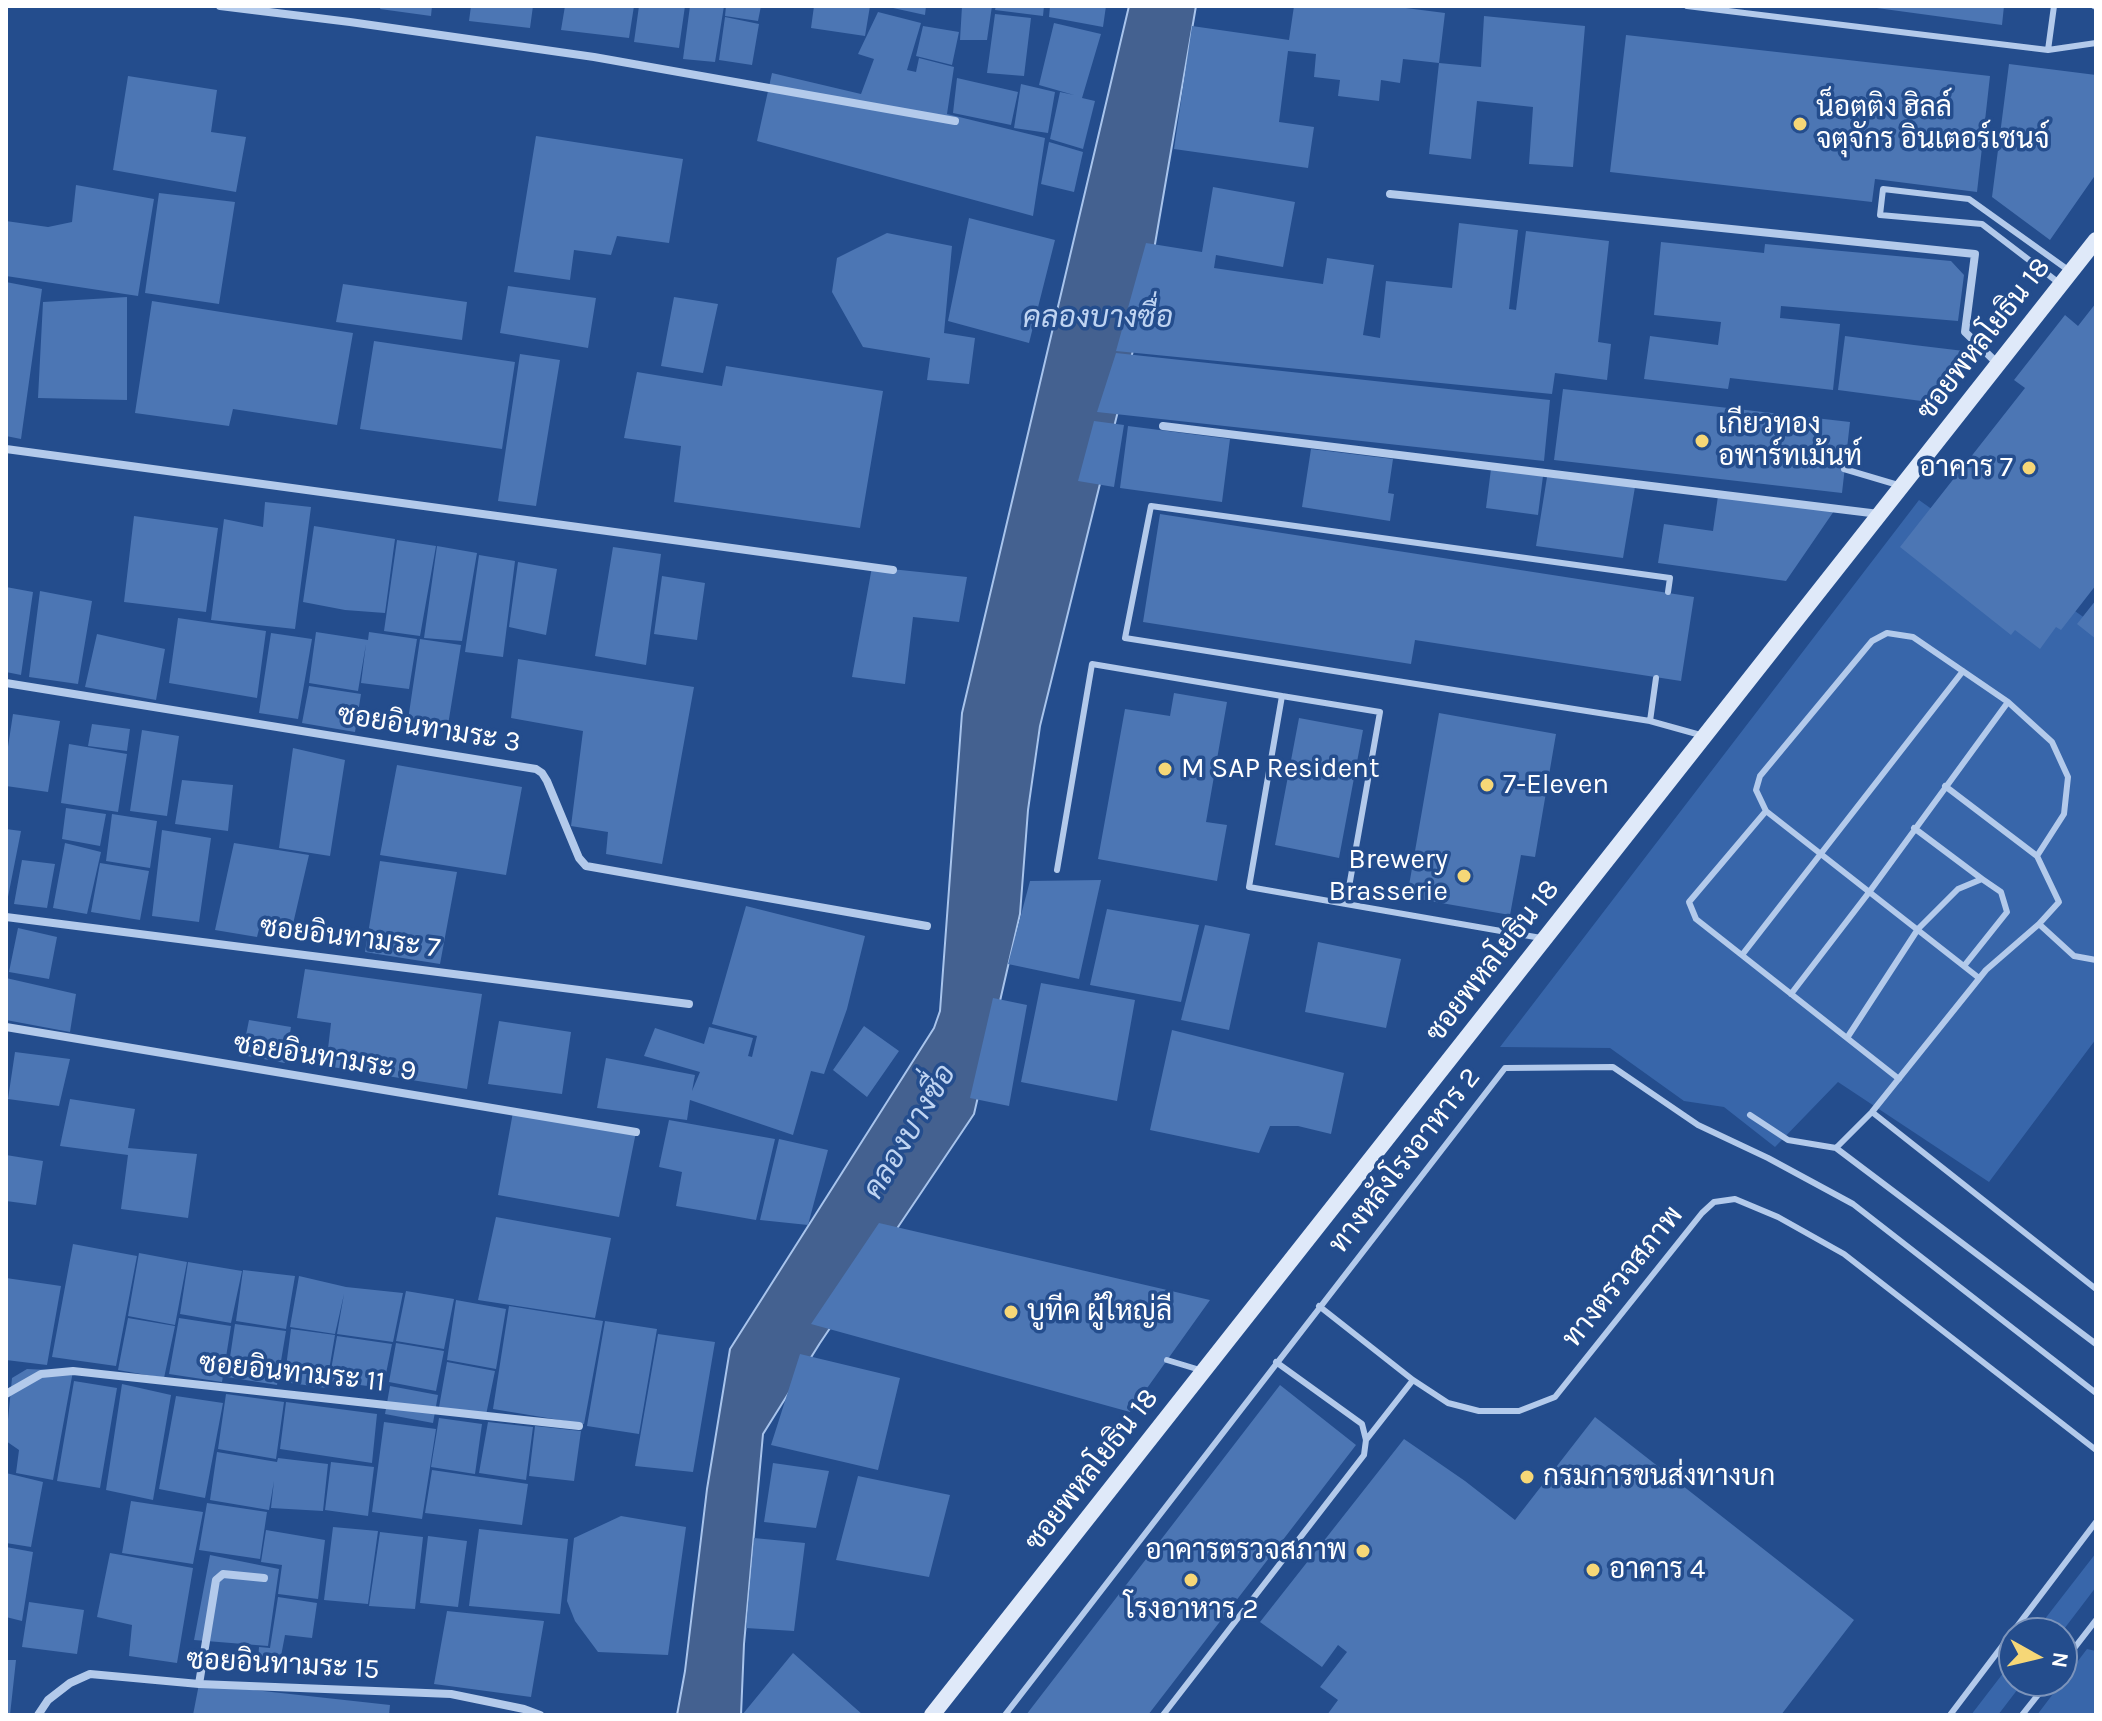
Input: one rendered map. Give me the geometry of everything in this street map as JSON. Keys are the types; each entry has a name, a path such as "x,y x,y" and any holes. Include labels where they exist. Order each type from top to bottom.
{"street":[{"path":"220,6 594,57 955,121"},
{"path":"1390,194 1975,254 1965,332 1998,364"},
{"name":"ซอยพหลโยธิน 18","path":"932,1715 2096,240"},
{"path":"1163,426 1880,514"},
{"path":"6,449 893,570"},
{"name":"ซอยอินทามระ 3","path":"6,683 536,769 547,781 579,858 586,866 927,926"},
{"name":"ซอยอินทามระ 7","path":"6,917 689,1004"},
{"name":"ซอยอินทามระ 9","path":"6,1027 636,1132"},
{"name":"ซอยอินทามระ 11","path":"6,1394 41,1374 73,1371 579,1426"},
{"path":"199,1684 216,1580 223,1574 264,1578"},
{"name":"ซอยอินทามระ 15","path":"38,1715 48,1700 70,1683 90,1674 199,1684 451,1694 540,1715"}],"lane":[{"path":"1687,6 2048,50 2096,43"},
{"path":"2048,50 2054,6"},
{"path":"1883,189 1969,199 2066,278 1982,224 1880,215 1883,189"},
{"path":"1844,469 1902,486"},
{"path":"1668,592 1670,578 1151,506 1125,638 1650,721 1704,736"},
{"path":"1979,978 1766,811 1756,790 1760,776 1872,641 1887,633 1913,637 2008,702 2052,742 2068,777 2064,814 2037,856"},
{"path":"1057,870 1092,664 1380,712 1346,904"},
{"path":"1742,955 1963,671"},
{"path":"1650,721 1656,678"},
{"path":"1282,696 1249,887 1544,938"},
{"path":"1791,994 2008,702"},
{"path":"1836,1148 1872,1112 1979,978 2059,902 2037,856 1945,786"},
{"path":"1766,811 1689,902 1696,919 1899,1079"},
{"path":"1914,828 2001,892 2007,912 1964,966"},
{"path":"1847,1038 1918,929 1958,889 1982,879"},
{"path":"2039,924 2074,956 2096,960"},
{"name":"ทางหลังโรงอาหาร 2","path":"1005,1715 1505,1068 1613,1067 1698,1125 1853,1204 2096,1393"},
{"path":"1872,1112 2096,1289"},
{"path":"1750,1115 1788,1140 1836,1148 2096,1344"},
{"name":"ทางตรวจสภาพ","path":"1319,1306 1413,1380 1448,1403 1479,1411 1519,1411 1555,1397 1702,1213 1714,1202 1735,1199 1778,1217 1844,1254 2096,1450"},
{"path":"1167,1360 1204,1371"},
{"path":"1163,1715 1364,1455 1366,1440 1362,1424 1276,1362"},
{"path":"1366,1440 1413,1380"},
{"path":"1950,1715 2096,1522"},
{"path":"2078,1643 2096,1620"},
{"path":"2089,1629 2096,1634"},
{"path":"2022,1715 2036,1697"}],"shaded area":[{"path":"1919,500 2096,626 2096,1039 1989,1182 1838,1082 1775,1147 1724,1107 1684,1101 1610,1048 1500,1047"},
{"path":"2096,1553 2096,1587 2073,1617 2046,1617"},
{"path":"2087,1649 2096,1651 2096,1715 2037,1715 2051,1697 2078,1697 2078,1661"},
{"path":"1998,1680 1998,1697 2012,1697 1998,1715 1971,1715"}],"water":[{"name":"คลองบางซื่อ","path":"1129,6 1196,6 1145,302 1040,726 1028,810 1020,914 974,1114 820,1343 763,1434 744,1644 741,1715 677,1715 707,1489 730,1349 934,1028 940,1011 962,713"}],"building":[{"path":"381,6 432,6 431,16 380,9"},
{"path":"471,6 533,6 530,28 469,21"},
{"path":"565,6 634,6 629,38 561,30"},
{"path":"639,6 685,6 679,48 634,42"},
{"path":"690,6 724,6 715,62 683,59"},
{"path":"726,6 761,6 758,21 725,16"},
{"path":"814,6 870,6 865,36 811,28"},
{"path":"884,6 926,6 925,15"},
{"path":"962,6 992,6 987,40 960,40"},
{"path":"996,6 1044,6 1043,16 995,10"},
{"path":"1050,6 1106,6 1103,27 1049,17"},
{"path":"1294,6 1390,6 1445,13 1439,63 1403,59 1400,83 1381,80 1379,101 1338,96 1340,80 1314,77 1316,54 1288,51 1279,122 1314,127 1308,168 1174,149 1192,26 1289,40"},
{"path":"1862,6 2004,6 2002,25"},
{"path":"878,12 921,23 907,70 916,72 919,58 954,67 947,114 1045,138 1033,216 757,141 772,73 861,94 874,59 858,54"},
{"path":"995,14 1031,18 1024,76 987,73"},
{"path":"1484,16 1585,26 1573,167 1529,164 1533,107 1477,101 1471,159 1429,154 1439,63 1481,67"},
{"path":"725,17 759,24 752,65 719,60"},
{"path":"1054,23 1101,34 1082,98 1095,101 1083,149 1050,139 1060,92 1074,95 1039,85"},
{"path":"923,26 959,32 952,65 916,56"},
{"name":"น็อตติง ฮิลล์ จตุจักร อินเตอร์เชนจ์","path":"1626,35 1990,76 1977,192 1875,179 1872,202 1610,172"},
{"path":"2009,64 2096,75 2096,174 2050,240 1992,197"},
{"path":"128,76 217,90 211,132 246,137 236,192 113,170"},
{"path":"957,78 1018,92 1011,125 953,113"},
{"path":"1021,84 1055,92 1048,133 1014,128"},
{"path":"536,136 683,159 669,243 617,236 611,255 574,250 570,280 514,272"},
{"path":"1049,142 1083,152 1074,192 1041,184"},
{"path":"76,185 154,199 138,296 6,276 6,221 48,227 72,222"},
{"path":"1213,187 1295,202 1283,267 1216,255 1214,268 1323,284 1327,258 1374,265 1363,335 1380,338 1386,281 1452,288 1459,223 1518,230 1509,309 1516,310 1526,231 1609,241 1598,342 1611,344 1607,380 1555,373 1552,394 1116,351 1146,243 1202,252"},
{"path":"159,193 235,202 219,304 145,293"},
{"path":"969,218 1055,240 1029,343 948,321"},
{"path":"887,233 952,246 944,333 975,338 969,384 927,380 930,358 863,347 832,292 837,258"},
{"path":"1661,242 1764,253 1765,244 1951,261 1964,275 1958,321 1781,306 1780,318 1840,324 1833,390 1730,378 1728,389 1644,379 1650,336 1718,345 1721,322 1654,315"},
{"path":"6,282 42,289 21,439 6,436"},
{"path":"343,284 467,302 462,340 336,322"},
{"path":"508,286 596,298 588,348 500,333"},
{"path":"127,297 127,400 38,398 43,302"},
{"path":"674,297 718,304 703,373 661,366"},
{"path":"152,301 353,333 337,425 233,409 229,426 135,413"},
{"name":"อาคาร 7","path":"2096,303 2096,585 2061,630 2056,627 2040,649 2015,630 2011,635 1900,547 2025,388 2014,380 2065,315 2078,326"},
{"path":"1845,336 1964,351 1929,402 1838,390"},
{"path":"374,341 515,362 502,449 360,429"},
{"path":"1116,353 1550,400 1544,461 1097,412"},
{"path":"520,354 560,360 536,506 498,501"},
{"path":"726,366 883,391 860,528 674,502 681,446 624,438 637,372 722,386"},
{"name":"เกียวทอง อพาร์ทเม้นท์","path":"1563,389 1850,422 1842,493 1554,460"},
{"path":"1094,421 1124,425 1114,487 1078,481"},
{"path":"1128,426 1230,439 1222,502 1120,488"},
{"path":"1311,449 1393,459 1388,493 1394,494 1390,521 1302,507"},
{"path":"1491,469 1543,476 1538,515 1486,508"},
{"path":"1547,477 1635,487 1623,558 1536,546"},
{"path":"1718,496 1834,511 1786,581 1658,563 1664,524 1713,531"},
{"path":"265,502 311,507 295,629 211,620 224,519 263,527"},
{"path":"1160,514 1694,597 1681,681 1415,640 1411,664 1143,622"},
{"path":"134,516 218,528 206,612 124,602"},
{"path":"314,526 395,539 385,613 303,602"},
{"path":"397,540 436,546 420,636 384,631"},
{"path":"437,546 477,553 462,641 424,638"},
{"path":"613,547 661,554 646,665 595,656"},
{"path":"479,555 515,561 503,657 465,652"},
{"path":"518,562 557,569 546,635 509,627"},
{"path":"872,567 967,577 959,622 913,617 905,684 852,677"},
{"path":"662,576 705,583 697,640 654,634"},
{"path":"6,587 33,592 21,675 6,672"},
{"path":"40,591 92,601 78,684 29,677"},
{"path":"2096,600 2096,639 2077,624"},
{"path":"178,618 266,631 257,698 169,683"},
{"path":"316,632 368,640 369,632 417,639 409,689 361,683 366,644 358,691 309,683"},
{"path":"271,633 312,639 298,719 259,713"},
{"path":"97,634 165,649 156,700 85,687"},
{"path":"420,639 461,645 448,725 408,720"},
{"path":"518,659 694,687 662,864 606,854 608,832 571,826 583,731 511,718"},
{"path":"309,686 361,694 355,732 302,723"},
{"name":"M SAP Resident","path":"1174,693 1227,702 1206,822 1227,825 1217,881 1098,859 1125,709 1170,716"},
{"name":"7-Eleven","path":"1439,713 1556,734 1535,857 1521,855 1510,915 1407,897"},
{"path":"13,714 60,721 48,792 6,786 6,760"},
{"path":"1299,718 1363,730 1339,858 1275,845"},
{"path":"92,724 130,729 127,751 88,746"},
{"path":"142,730 179,736 167,816 130,811"},
{"path":"69,744 127,754 118,812 61,803"},
{"path":"293,748 345,760 330,856 279,848"},
{"path":"397,765 522,787 506,875 380,855"},
{"path":"182,780 233,785 228,831 175,824"},
{"path":"66,808 106,814 100,846 62,839"},
{"path":"112,814 157,821 150,868 106,861"},
{"path":"6,829 21,831 7,902 6,902"},
{"path":"162,830 211,838 199,922 152,916"},
{"path":"65,843 101,852 87,914 53,908"},
{"path":"234,843 309,855 293,924 262,917 257,937 215,930"},
{"path":"22,860 55,864 47,908 14,904"},
{"path":"380,861 457,872 440,964 365,952"},
{"path":"100,863 149,871 140,920 91,912"},
{"path":"1101,880 1079,979 1008,964 1030,881"},
{"path":"746,906 865,936 847,1009 824,1074 811,1071 793,1135 690,1100 687,1120 597,1108 606,1058 695,1075 692,1091 700,1072 644,1056 655,1028 704,1044 709,1027 753,1038 748,1056 752,1057 757,1036 712,1024"},
{"path":"1107,909 1199,925 1181,1002 1090,985"},
{"path":"1205,925 1250,934 1229,1030 1181,1020"},
{"path":"18,928 57,937 49,979 9,972"},
{"path":"1318,942 1401,959 1386,1028 1305,1012"},
{"path":"305,969 482,994 467,1089 326,1066 331,1023 297,1018"},
{"path":"6,978 76,994 70,1032 6,1020"},
{"path":"1041,983 1135,1000 1117,1101 1021,1082"},
{"path":"993,998 1027,1005 1009,1106 970,1098"},
{"path":"249,1020 291,1027 285,1063 242,1055"},
{"path":"499,1021 571,1032 562,1094 488,1084"},
{"path":"864,1026 899,1051 867,1097 833,1070"},
{"path":"1172,1030 1344,1073 1331,1134 1298,1126 1270,1126 1259,1153 1150,1130"},
{"path":"15,1052 70,1059 59,1106 8,1099"},
{"path":"70,1099 135,1109 128,1148 197,1154 188,1218 121,1209 128,1155 60,1146"},
{"path":"513,1112 636,1132 619,1217 498,1195"},
{"path":"669,1120 775,1139 756,1220 676,1206 682,1172 659,1167"},
{"path":"779,1139 828,1150 808,1225 760,1220"},
{"path":"6,1155 43,1161 36,1205 6,1201"},
{"path":"496,1217 611,1238 595,1318 478,1300"},
{"name":"บูทีค ผู้ใหญ่ลี","path":"879,1223 1210,1300 1130,1412 811,1324"},
{"path":"73,1244 137,1256 116,1366 52,1357"},
{"path":"139,1253 187,1262 175,1325 128,1316"},
{"path":"188,1262 242,1271 231,1323 180,1314"},
{"path":"243,1270 295,1276 286,1329 236,1321"},
{"path":"299,1276 346,1287 403,1293 393,1342 337,1334 344,1294 335,1334 290,1327"},
{"path":"6,1278 61,1286 47,1365 6,1360"},
{"path":"406,1291 454,1299 444,1349 396,1341"},
{"path":"456,1300 506,1309 496,1369 447,1360"},
{"path":"509,1306 603,1321 584,1424 493,1409"},
{"path":"128,1318 175,1326 164,1378 118,1370"},
{"path":"179,1318 231,1326 222,1382 169,1374"},
{"path":"605,1321 657,1329 639,1434 587,1426"},
{"path":"235,1324 286,1331 277,1385 227,1377"},
{"path":"291,1329 335,1335 326,1388 284,1382"},
{"path":"658,1334 715,1342 693,1472 635,1466"},
{"path":"337,1336 392,1344 383,1388 329,1381"},
{"path":"396,1343 444,1351 436,1391 389,1382"},
{"path":"800,1354 900,1378 878,1470 771,1445"},
{"path":"447,1362 495,1371 485,1420 438,1413"},
{"path":"27,1369 73,1371 53,1480 16,1473 19,1450 6,1441 12,1378"},
{"path":"74,1381 117,1388 100,1488 57,1481"},
{"path":"122,1384 171,1395 153,1500 106,1490"},
{"name":"โรงอาหาร 2","path":"1280,1385 1356,1445 1148,1715 1026,1715"},
{"path":"390,1386 438,1395 433,1423 385,1414"},
{"path":"226,1394 284,1402 276,1459 218,1449"},
{"path":"176,1396 223,1403 205,1498 159,1489"},
{"path":"286,1402 377,1414 372,1463 280,1449"},
{"name":"อาคาร 4","path":"1595,1417 1854,1620 1781,1715 1327,1715 1338,1700 1320,1687 1347,1652 1338,1645 1322,1667 1260,1622 1404,1439 1515,1520"},
{"path":"439,1418 482,1424 475,1474 431,1467"},
{"path":"384,1422 436,1429 422,1519 372,1512"},
{"path":"488,1422 533,1427 526,1480 479,1473"},
{"path":"535,1426 581,1431 574,1481 529,1476"},
{"path":"217,1452 277,1462 278,1458 328,1464 323,1511 271,1508 274,1481 269,1510 210,1500"},
{"path":"331,1462 374,1467 368,1516 325,1510"},
{"path":"773,1463 829,1471 816,1528 764,1522"},
{"path":"432,1470 528,1484 522,1525 425,1513"},
{"path":"6,1473 43,1482 31,1547 6,1543"},
{"path":"858,1476 950,1495 929,1577 836,1560"},
{"path":"131,1501 203,1512 193,1564 122,1553"},
{"path":"207,1503 267,1512 260,1559 199,1550"},
{"path":"621,1516 686,1527 668,1655 598,1652 575,1621 567,1601 574,1538"},
{"path":"333,1527 378,1531 368,1604 324,1600"},
{"path":"479,1529 568,1539 560,1614 469,1606"},
{"path":"266,1530 325,1540 318,1599 278,1594 282,1565 261,1562"},
{"path":"380,1532 423,1537 415,1609 369,1606"},
{"path":"428,1536 467,1541 458,1607 420,1603"},
{"path":"754,1538 805,1543 794,1631 746,1628"},
{"path":"6,1547 33,1552 22,1621 6,1617"},
{"path":"110,1553 193,1568 177,1663 129,1656 132,1625 97,1617"},
{"path":"210,1555 279,1569 268,1646 194,1640"},
{"path":"278,1597 317,1603 312,1638 285,1635 278,1672 257,1672 259,1647 270,1648"},
{"path":"29,1602 84,1610 77,1654 22,1647"},
{"path":"447,1611 544,1621 531,1697 434,1684"},
{"path":"793,1653 863,1715 742,1715"},
{"path":"6,1660 16,1660 10,1715 6,1715"},
{"path":"199,1684 390,1705 389,1715 193,1715"}],"place":[{"name":"น็อตติง ฮิลล์ จตุจักร อินเตอร์เชนจ์","path":"1800,124"},
{"name":"เกียวทอง อพาร์ทเม้นท์","path":"1702,441"},
{"name":"อาคาร 7","path":"2029,468"},
{"name":"M SAP Resident","path":"1165,769"},
{"name":"7-Eleven","path":"1487,785"},
{"name":"Brewery Brasserie","path":"1464,876"},
{"name":"บูทีค ผู้ใหญ่ลี","path":"1011,1312"},
{"name":"กรมการขนส่งทางบก","path":"1527,1477"},
{"name":"อาคารตรวจสภาพ","path":"1363,1551"},
{"name":"อาคาร 4","path":"1593,1570"},
{"name":"โรงอาหาร 2","path":"1191,1580"}]}
